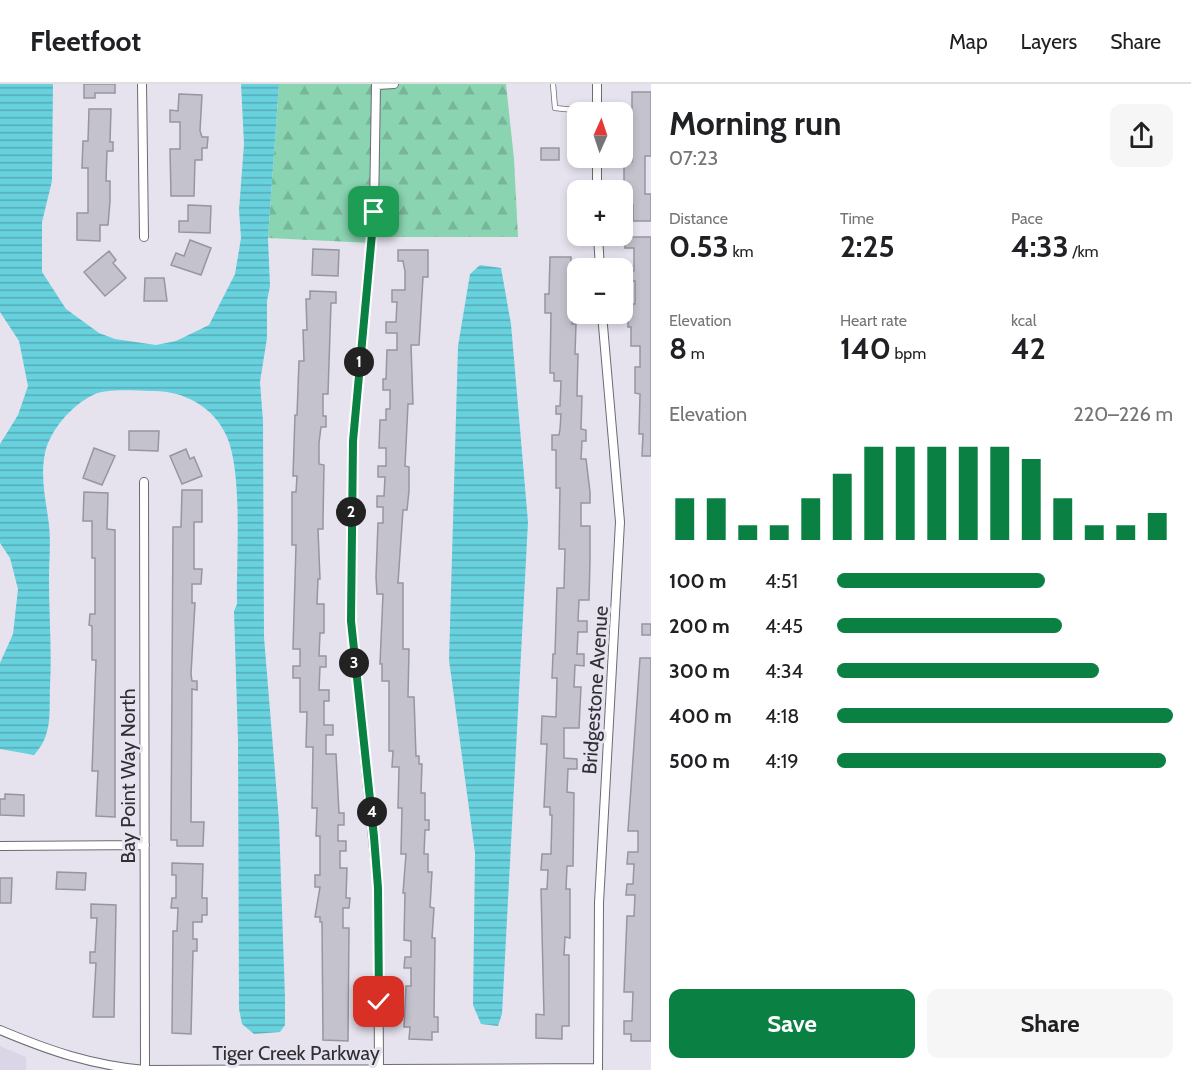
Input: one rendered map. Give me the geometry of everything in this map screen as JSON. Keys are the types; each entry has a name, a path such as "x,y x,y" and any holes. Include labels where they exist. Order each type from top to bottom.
{"street":[{"path":"142,84 144,237"},
{"path":"379,1070 378,888 351,621 353,441 374,212 376,84 394,84"},
{"path":"597,84 597,102"},
{"name":"Bridgestone Avenue","path":"598,1069 599,903 618,597 620,522 603,324"},
{"name":"Bay Point Way North","path":"144,482 145,1070"},
{"path":"0,846 145,844"},
{"name":"Tiger Creek Parkway","path":"0,1030 68,1057 114,1067 145,1070 598,1069"}],"lane":[{"path":"553,84 555,108 567,109"}],"shaded area":[{"path":"0,1046 26,1057 26,1070 0,1070"}],"green space":[{"path":"279,84 506,84 514,159 518,237 372,237 371,243 268,238"}],"water":[{"path":"0,84 53,84 52,181 42,222 42,272 66,309 99,333 115,339 156,345 176,341 209,325 235,274 241,238 239,210 244,144 241,84 279,84 268,238 270,286 267,301 267,338 260,382 263,421 264,637 279,821 285,998 285,1025 280,1032 254,1034 242,1024 239,1009 238,741 234,611 237,604 237,495 232,453 227,437 214,417 196,402 163,391 106,391 85,399 57,427 45,453 43,472 50,538 49,723 44,739 34,755 0,749 0,663 13,634 18,589 10,558 0,543 0,444 18,415 28,386 19,341 0,312"},
{"path":"480,265 501,268 511,324 528,522 502,1014 498,1026 481,1024 473,1005 475,853 449,660 458,346 470,274"}],"building":[{"path":"84,84 115,84 115,93 95,93 95,98 84,98"},
{"path":"632,92 651,92 651,156 645,156 645,194 651,194 651,221 633,221 633,180 624,180 624,168 633,168"},
{"path":"179,94 202,95 200,131 202,137 208,137 207,148 202,148 202,160 195,160 194,196 171,196 170,149 180,149 180,122 170,122 170,110 178,111"},
{"path":"89,109 111,109 110,142 113,142 113,151 107,151 106,181 110,181 108,225 100,225 100,241 77,240 77,213 88,213 88,168 82,168 83,141 88,141"},
{"path":"541,148 559,148 559,160 541,160"},
{"path":"188,205 211,206 210,233 179,232 179,221 188,221"},
{"path":"633,237 651,237 651,456 642,456 643,434 639,434 640,394 635,393 635,367 640,367 640,346 631,346 631,327 628,327 628,324 633,324 633,304 635,304 634,248 625,248 625,246 633,246"},
{"path":"190,240 211,248 201,275 171,265 176,253 184,256"},
{"path":"313,249 339,250 338,276 312,275"},
{"path":"398,250 428,250 428,277 423,277 419,345 411,345 413,404 408,404 405,466 409,467 409,491 407,510 403,510 398,583 403,583 403,649 409,649 408,697 414,697 416,756 419,756 419,764 422,764 421,793 425,793 425,820 429,820 429,830 425,830 424,854 428,854 428,872 432,872 430,907 434,908 432,938 435,938 434,1017 438,1017 438,1032 432,1032 432,1040 409,1039 410,1027 404,1027 406,986 411,986 411,968 404,968 405,957 411,957 411,941 404,940 405,893 403,893 406,854 401,854 402,808 398,808 399,767 392,767 393,751 389,751 389,681 382,681 382,664 380,664 383,594 377,594 376,577 378,523 383,523 383,507 377,507 377,496 384,496 385,477 378,477 378,466 386,466 386,448 379,448 380,420 386,420 386,409 390,409 390,390 383,390 383,379 386,379 387,350 397,350 397,333 386,333 386,322 396,322 397,302 392,302 392,290 405,290 405,271 403,261 398,261"},
{"path":"109,251 116,260 113,263 126,278 105,296 84,272"},
{"path":"550,257 571,257 567,258 567,324 576,324 577,396 582,396 581,429 586,430 586,441 582,441 581,459 586,459 590,492 590,503 581,503 581,526 590,526 590,559 589,600 579,600 578,621 587,621 587,632 578,632 577,654 584,654 584,666 575,665 574,687 581,687 579,728 564,728 564,758 577,759 577,769 568,769 567,792 574,793 573,866 567,866 566,889 570,889 570,938 565,937 564,955 569,955 569,1026 562,1026 562,1039 536,1038 536,1014 544,1015 541,889 547,889 548,870 541,870 542,854 551,854 552,815 550,815 550,807 544,807 547,744 541,744 542,716 556,717 557,678 552,678 553,654 555,654 557,588 564,588 565,549 559,549 560,488 556,488 556,450 552,450 552,435 559,435 560,429 561,414 556,414 556,406 560,406 561,381 554,381 554,373 550,373 551,313 545,313 545,294 549,294"},
{"path":"145,278 164,278 167,301 144,301"},
{"path":"310,291 336,292 336,303 331,303 328,394 323,394 323,416 326,416 326,427 321,427 319,443 319,464 324,465 323,529 318,529 320,579 318,579 317,604 324,604 324,633 320,633 319,656 326,656 326,667 320,667 319,690 329,690 329,701 324,701 324,725 333,725 333,735 326,735 326,754 336,754 339,813 344,813 344,825 338,825 338,841 346,841 346,851 340,851 340,868 347,868 346,898 350,898 349,908 343,908 343,928 349,928 348,1041 323,1040 322,922 320,922 320,917 315,917 320,887 315,887 315,875 320,875 320,836 316,836 317,808 312,808 313,747 306,747 307,712 300,712 300,678 293,678 293,666 300,666 300,649 293,649 296,545 292,545 292,492 296,492 297,476 293,476 295,415 297,415 299,361 304,361 303,330 307,330 306,299 310,299"},
{"path":"129,431 159,431 158,451 129,450"},
{"path":"94,448 115,456 102,485 83,478"},
{"path":"186,449 190,459 194,457 202,476 182,484 170,456"},
{"path":"182,490 202,490 202,522 194,522 194,569 202,569 201,584 192,584 192,603 195,603 191,674 192,681 197,681 197,690 192,689 191,822 204,822 203,846 177,846 177,840 171,840 173,527 181,527"},
{"path":"84,492 108,493 107,529 115,530 115,817 96,816 98,771 92,771 96,660 92,660 92,626 89,625 90,614 95,614 95,558 92,558 92,521 83,521"},
{"path":"642,624 651,624 651,635 642,635"},
{"path":"640,658 651,658 651,1041 631,1041 631,1034 624,1034 624,1021 632,1021 633,992 624,992 627,916 634,916 635,895 626,895 627,884 633,884 634,864 627,864 628,852 638,852 638,831 628,831"},
{"path":"5,794 24,795 24,816 0,815 0,799 5,799"},
{"path":"172,863 203,864 202,898 207,898 207,915 202,915 202,922 193,922 193,939 197,939 197,951 193,951 191,1034 172,1033 173,931 177,931 178,908 171,908 172,898 176,898 176,875 172,875"},
{"path":"57,872 86,873 85,890 56,889"},
{"path":"0,878 12,878 11,903 0,903"},
{"path":"91,904 116,905 114,1017 93,1017 96,963 90,963 90,952 95,952 97,918 91,918"}],"route":[{"path":"374,212 353,441 351,621 378,888 379,1002"}]}
